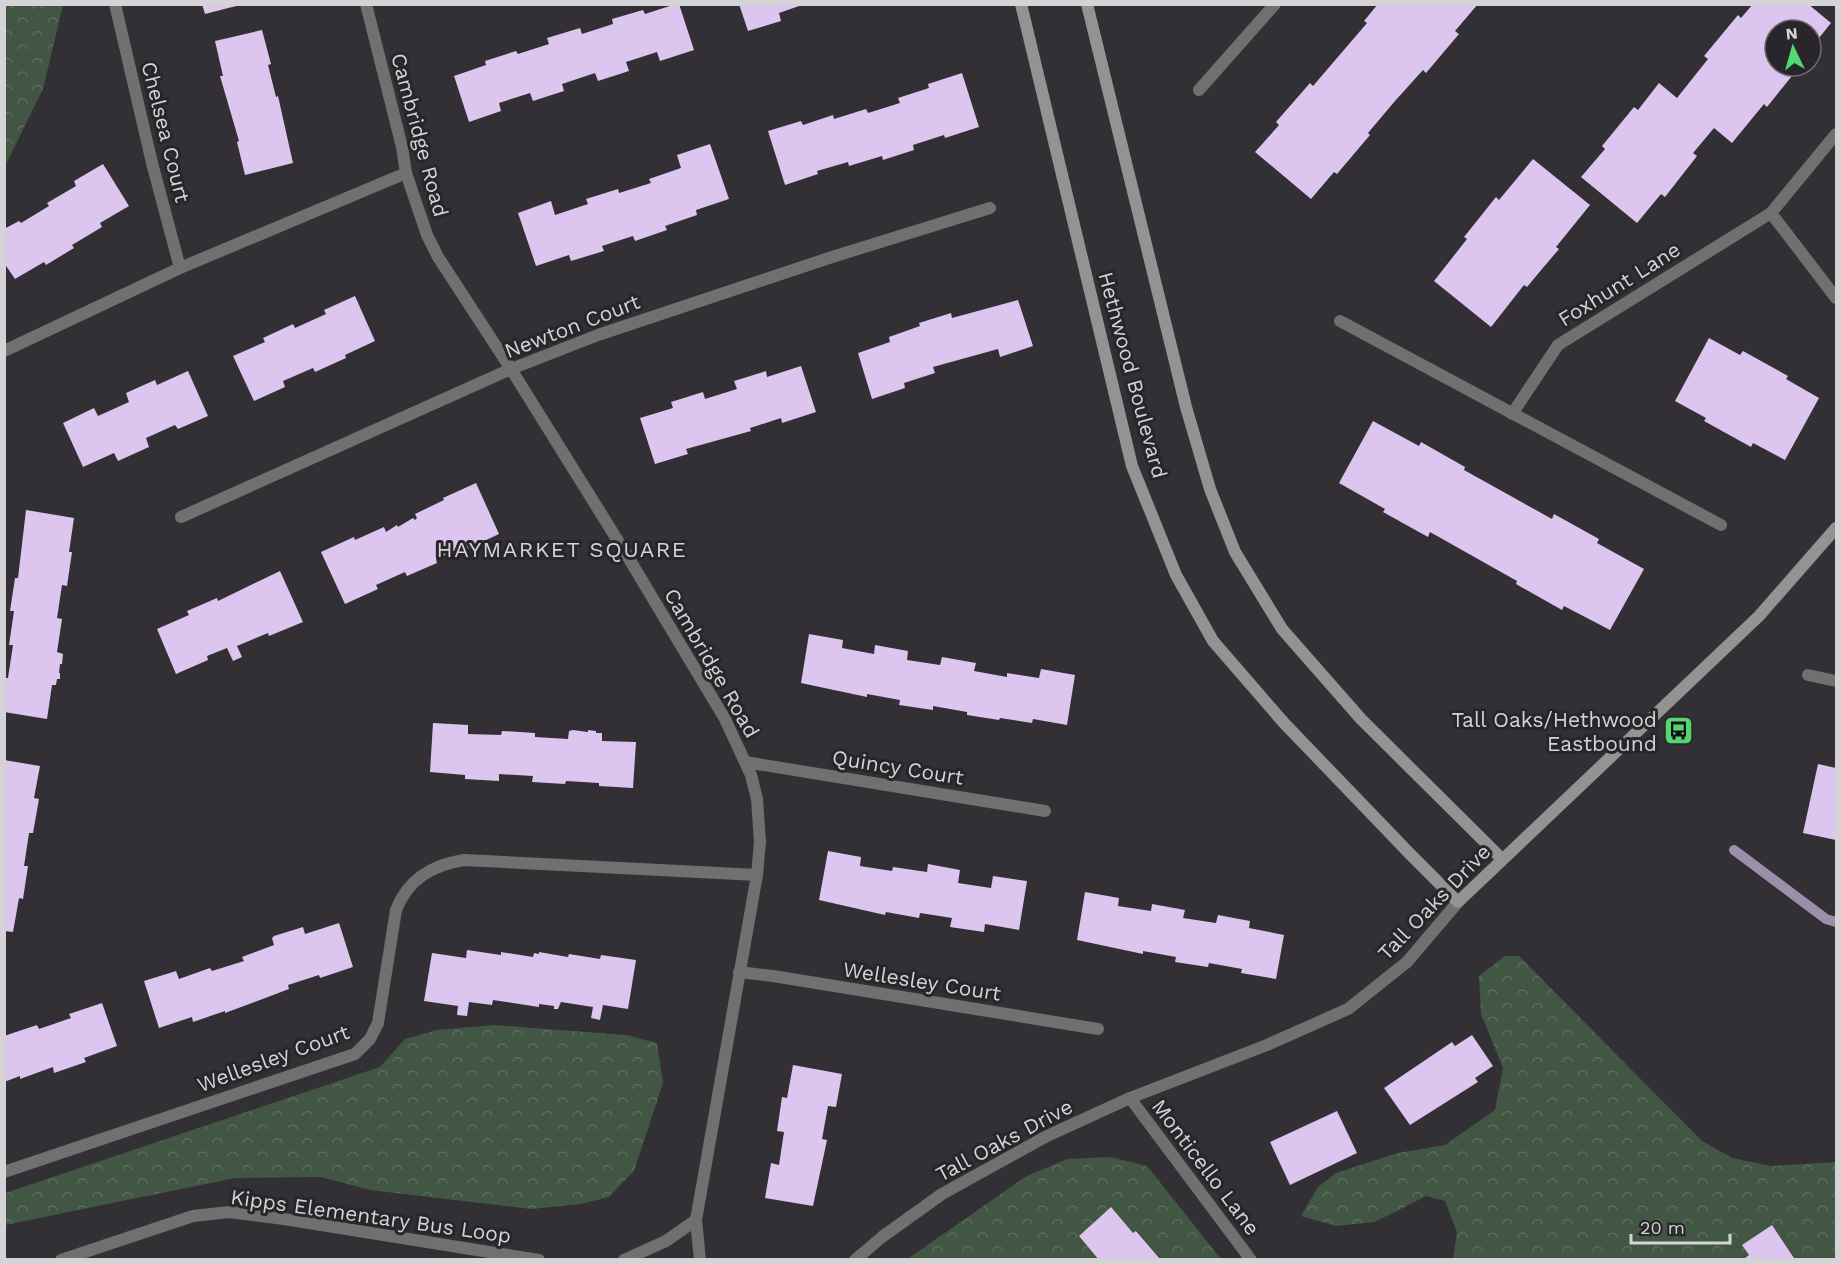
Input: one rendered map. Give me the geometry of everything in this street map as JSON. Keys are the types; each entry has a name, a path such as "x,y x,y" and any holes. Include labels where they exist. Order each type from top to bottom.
{"street":[{"name":"Chelsea Court","path":"116,4 152,163 180,268"},
{"name":"Hethwood Boulevard","path":"1021,4 1132,466 1176,575 1213,641 1284,723 1458,902"},
{"name":"Hethwood Boulevard","path":"1087,4 1186,407 1209,489 1235,552 1282,629 1321,674 1361,719 1502,859"},
{"path":"1198,90 1275,4"},
{"name":"Cambridge Road","path":"369,5 406,173 427,235 438,257 511,369 725,719 751,775 758,809 760,842 757,875 696,1221 697,1251 700,1260"},
{"name":"Foxhunt Lane","path":"1512,414 1558,345 1771,213 1836,134"},
{"path":"4,351 180,268 406,173"},
{"name":"Newton Court","path":"181,517 511,369 631,324 829,258 990,208"},
{"path":"1771,213 1836,298"},
{"path":"1340,321 1721,525"},
{"name":"Tall Oaks Drive","path":"855,1260 882,1237 942,1194 1012,1154 1130,1098 1200,1069 1268,1045 1348,1009 1407,962 1458,902 1759,616 1836,528"},
{"path":"1808,675 1836,681"},
{"name":"Quincy Court","path":"745,762 1045,811"},
{"name":"Wellesley Court","path":"4,1172 355,1054 370,1039 378,1023 399,901 418,877 444,863 464,860 757,875"},
{"name":"Wellesley Court","path":"739,972 1098,1029"},
{"name":"Monticello Lane","path":"1130,1098 1251,1260"},
{"name":"Kipps Elementary Bus Loop","path":"61,1260 193,1216 229,1212 539,1260"},
{"path":"624,1260 666,1241 696,1221"}],"green space":[{"path":"5,4 63,5 43,89 5,166"},
{"path":"1505,956 1519,956 1702,1141 1732,1158 1771,1166 1836,1162 1836,1259 1791,1259 1794,1257 1772,1225 1743,1245 1749,1255 1742,1259 1453,1259 1457,1232 1445,1201 1426,1196 1375,1222 1336,1226 1301,1216 1318,1187 1336,1173 1398,1153 1445,1145 1495,1110 1503,1068 1481,1014 1479,976"},
{"path":"494,1025 626,1035 657,1043 663,1083 634,1171 609,1197 581,1204 531,1209 370,1190 321,1177 235,1178 5,1225 5,1193 380,1067 405,1039 437,1030"},
{"path":"1110,1157 1147,1166 1221,1259 1161,1259 1137,1231 1133,1233 1111,1208 1079,1236 1099,1259 906,1260 1025,1177 1067,1159"}],"building":[{"path":"202,4 239,4 240,5 205,14"},
{"path":"679,4 694,50 660,61 657,52 626,62 629,71 598,81 595,73 562,84 564,91 533,101 530,93 499,103 501,111 469,122 454,76 486,65 485,61 549,44 547,38 580,28 582,34 613,24 612,19 643,10 645,14"},
{"path":"739,4 802,5 779,13 781,21 748,31"},
{"path":"1378,4 1478,4 1455,31 1459,34 1426,73 1423,70 1368,133 1370,135 1337,174 1334,172 1311,199 1255,152 1279,125 1276,122 1310,83 1313,86 1367,23 1364,21"},
{"path":"1753,4 1808,4 1831,23 1823,33 1823,18 1763,18 1763,78 1790,78 1767,107 1764,104 1732,143 1714,128 1693,153 1697,156 1665,197 1661,194 1637,223 1581,177 1605,149 1602,146 1634,107 1638,110 1659,83 1677,98 1708,59 1704,56 1738,15 1741,18"},
{"path":"262,30 271,64 268,65 276,97 278,96 293,163 245,175 237,142 239,141 220,76 223,76 215,41"},
{"path":"962,73 979,127 913,145 914,150 883,160 882,156 849,166 848,162 817,171 818,174 785,185 768,131 801,121 803,125 833,115 834,119 866,109 868,113 900,103 898,98 929,88 928,84"},
{"path":"710,144 729,199 696,210 697,215 665,226 667,230 635,241 633,236 602,246 604,251 571,261 569,255 536,266 518,213 551,201 555,215 588,204 586,199 618,189 619,193 651,183 649,179 681,168 677,155"},
{"path":"1533,159 1590,205 1556,247 1559,249 1527,287 1524,285 1491,327 1434,281 1467,239 1464,237 1496,197 1499,200"},
{"path":"103,164 129,206 100,223 102,227 72,245 74,248 46,265 44,262 15,279 4,263 4,229 19,221 21,223 49,206 47,203 76,186 74,181"},
{"path":"355,296 375,341 315,372 313,368 283,381 285,387 254,401 233,356 265,342 263,338 293,324 295,328 326,314 324,310"},
{"path":"1018,300 1033,346 1000,357 998,349 933,367 935,373 904,383 905,388 872,399 858,353 890,342 889,337 920,326 919,323 951,313 952,318"},
{"path":"1709,338 1740,355 1743,351 1788,376 1786,379 1819,398 1785,460 1753,443 1751,447 1704,421 1706,418 1675,401"},
{"path":"801,366 816,412 782,423 781,418 750,428 751,431 686,449 688,454 655,464 640,418 673,408 671,402 703,392 705,399 737,389 734,381 766,371 767,377"},
{"path":"188,371 208,416 178,429 175,425 146,438 149,447 118,461 114,453 83,467 63,423 94,408 98,416 129,402 126,393 155,380 157,385"},
{"path":"1373,421 1419,446 1421,442 1465,467 1464,470 1552,519 1554,514 1599,539 1597,543 1644,569 1610,630 1564,606 1562,610 1516,584 1517,581 1430,532 1428,537 1383,512 1385,509 1339,483"},
{"path":"476,483 499,534 467,549 465,546 436,559 437,563 407,576 405,572 376,585 378,589 345,604 321,552 354,537 355,540 384,527 386,532 413,518 415,520 417,518 415,514"},
{"path":"26,510 74,518 67,586 62,585 57,618 62,619 57,652 63,654 60,679 57,679 56,685 52,685 47,719 4,712 4,678 8,678 13,645 9,645 14,611 10,611 15,578 18,578"},
{"path":"280,571 303,622 237,646 242,657 233,661 227,648 207,656 208,660 176,674 157,629 189,615 187,611 217,598 218,601"},
{"path":"809,634 843,640 842,648 874,654 875,645 908,651 907,660 940,665 942,657 976,663 974,671 1007,677 1007,673 1039,678 1041,669 1075,675 1067,725 1033,719 1032,723 1000,718 999,720 933,706 933,710 899,705 900,700 867,694 867,697 801,683"},
{"path":"433,723 468,725 468,734 501,735 502,731 535,733 535,737 568,739 569,731 588,732 588,730 602,733 602,741 636,742 633,788 566,781 565,784 532,782 533,776 499,774 499,781 465,779 465,775 430,772"},
{"path":"4,760 40,766 34,798 39,799 33,833 29,833 24,866 28,866 23,899 19,898 13,932 4,931"},
{"path":"1818,764 1836,768 1836,840 1803,833"},
{"path":"828,851 861,857 860,866 892,871 893,867 927,872 928,864 960,870 958,883 991,888 993,876 1027,881 1019,930 985,924 984,932 950,927 952,918 920,913 919,918 886,912 885,915 819,900"},
{"path":"1085,892 1119,898 1118,906 1151,911 1152,904 1185,910 1183,918 1216,923 1218,915 1250,921 1249,928 1284,935 1276,979 1241,973 1242,969 1209,963 1208,967 1175,962 1176,957 1143,951 1143,954 1077,940"},
{"path":"339,923 353,967 288,985 289,989 225,1013 225,1011 193,1022 192,1017 159,1028 144,981 176,971 179,979 210,968 212,971 244,961 242,957 274,945 272,938 274,936 303,927 305,934"},
{"path":"467,950 533,957 534,953 539,954 539,952 568,957 569,954 600,959 601,955 636,960 628,1009 603,1005 600,1020 591,1018 593,1007 561,1002 558,1009 554,1009 554,1006 539,1004 539,1007 493,1000 492,1005 469,1002 467,1016 457,1015 458,1006 424,1001 432,953 466,958"},
{"path":"102,1003 117,1046 84,1058 86,1062 54,1073 53,1067 20,1079 20,1076 4,1082 4,1036 37,1025 39,1029 71,1018 69,1014"},
{"path":"1472,1035 1493,1066 1475,1078 1478,1082 1410,1125 1384,1088 1452,1042 1455,1046"},
{"path":"793,1065 842,1074 836,1107 828,1106 822,1139 827,1140 813,1206 765,1198 771,1163 779,1165 784,1132 777,1131 782,1097 787,1098"},
{"path":"1337,1111 1357,1153 1290,1185 1270,1142"},
{"path":"1111,1207 1133,1233 1136,1231 1161,1260 1099,1260 1079,1236"},
{"path":"1772,1225 1794,1258 1791,1260 1742,1260 1749,1255 1742,1245"}],"waterway":[{"path":"1734,850 1826,919 1836,922"}],"place":[{"name":"Tall Oaks/Hethwood Eastbound","path":"1678,731"}],"district":[{"name":"HAYMARKET SQUARE","path":"562,549"}]}
